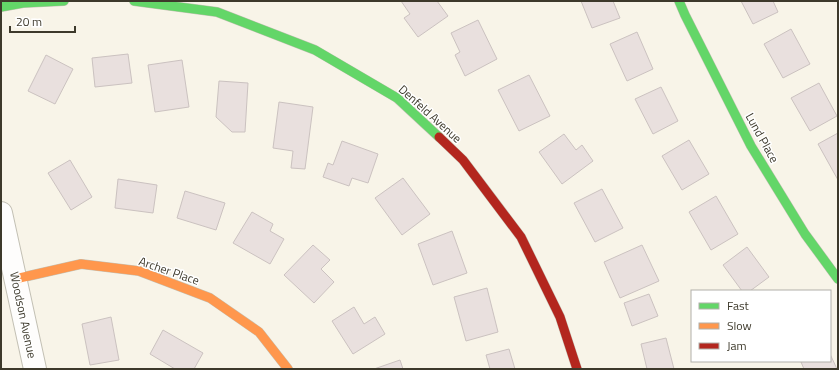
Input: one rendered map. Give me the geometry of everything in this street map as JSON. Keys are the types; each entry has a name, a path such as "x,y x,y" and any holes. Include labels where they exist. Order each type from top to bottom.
{"street":[{"path":"1,7 23,3 64,1"},
{"name":"Denfeld Avenue","path":"134,1 217,12 315,50 397,98 463,160 521,237 560,317 577,369"},
{"name":"Lund Place","path":"679,1 751,146 805,234 838,279"},
{"name":"Woodson Avenue","path":"1,213 35,369"},
{"name":"Archer Place","path":"15,280 81,264 139,271 210,298 259,332 288,369"}],"building":[{"path":"401,1 437,1 448,16 418,37 404,18 410,14"},
{"path":"581,1 613,1 620,18 592,28"},
{"path":"741,1 773,1 778,12 753,24"},
{"path":"478,20 497,59 465,76 455,55 460,52 451,33"},
{"path":"791,29 810,64 783,78 764,44"},
{"path":"637,32 653,69 627,81 610,44"},
{"path":"128,54 132,83 95,87 92,58"},
{"path":"46,55 73,69 55,104 28,91"},
{"path":"182,60 189,107 155,112 148,65"},
{"path":"529,75 550,116 519,131 498,90"},
{"path":"219,81 248,83 245,132 232,132 216,117"},
{"path":"819,83 837,116 810,131 791,98"},
{"path":"661,87 678,121 653,134 635,99"},
{"path":"279,102 313,107 305,169 291,168 293,151 273,148"},
{"path":"838,133 838,180 818,144"},
{"path":"564,134 576,150 582,145 593,161 562,184 539,152"},
{"path":"689,140 709,174 682,190 662,156"},
{"path":"342,141 378,154 368,183 352,178 349,186 323,177 328,163 333,165"},
{"path":"70,160 92,197 71,210 48,173"},
{"path":"403,178 430,214 402,235 375,198"},
{"path":"118,179 157,185 153,213 115,208"},
{"path":"602,189 623,228 595,242 574,203"},
{"path":"185,191 225,203 216,230 177,218"},
{"path":"716,196 738,234 711,250 689,212"},
{"path":"252,212 273,224 270,231 284,239 270,264 233,243"},
{"path":"452,231 467,273 433,285 418,244"},
{"path":"313,245 330,260 321,269 334,282 314,303 284,275"},
{"path":"642,245 659,281 620,298 604,262"},
{"path":"747,247 769,277 751,290 741,290 723,265"},
{"path":"487,288 498,332 466,341 454,297"},
{"path":"649,294 658,316 632,326 624,303"},
{"path":"354,307 364,324 375,317 385,334 353,354 332,321"},
{"path":"111,317 119,360 90,365 82,324"},
{"path":"163,330 203,353 194,369 175,369 150,354"},
{"path":"666,338 674,369 647,369 641,344"},
{"path":"509,349 515,369 490,369 486,355"},
{"path":"831,356 837,369 804,369 801,362 831,362"},
{"path":"400,360 403,369 374,369"}],"traffic: fast":[{"path":"1,7 23,3 64,1"},
{"path":"134,1 217,12 315,50 397,98 439,137"},
{"path":"679,1 751,146 805,234 838,279"}],"traffic: slow":[{"path":"15,279 81,264 139,271 210,298 259,332 288,369"}],"traffic: jam":[{"path":"439,137 463,160 521,237 560,317 577,369"}]}
